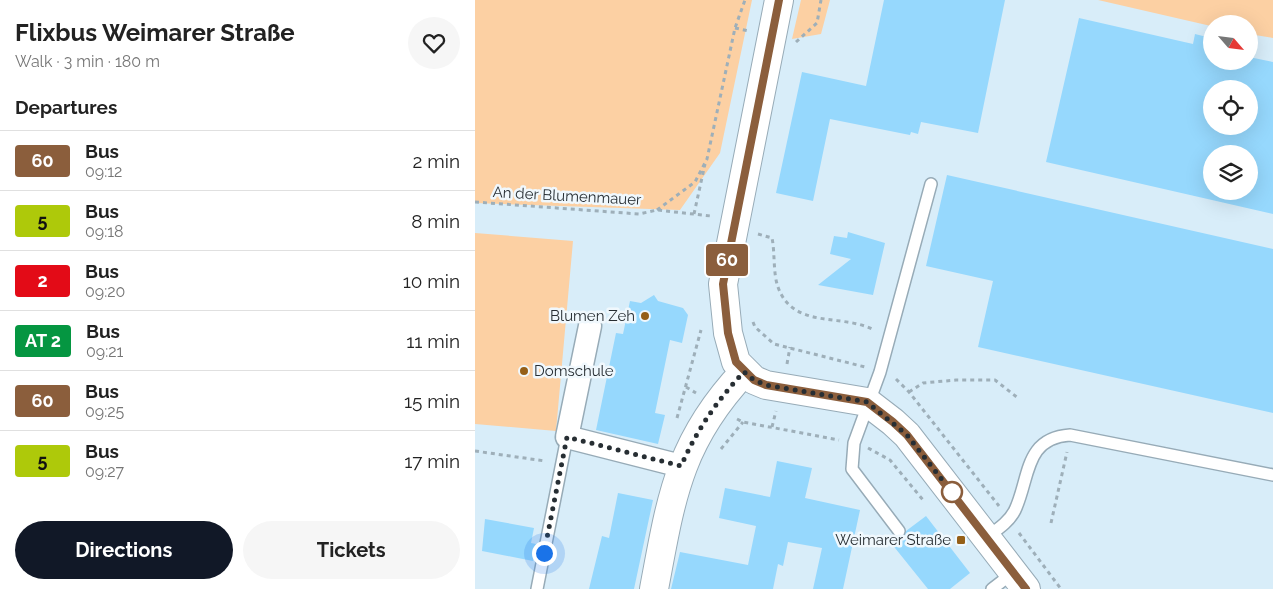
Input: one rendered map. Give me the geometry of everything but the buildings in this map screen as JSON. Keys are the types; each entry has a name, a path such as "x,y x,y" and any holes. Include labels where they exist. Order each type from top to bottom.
{"main road":[{"path":"779,0 723,284 724,305 732,351 744,372 754,380 766,385 867,402 907,435 1020,581"},
{"path":"654,589 673,492 681,466 696,435 714,406 744,372"}],"street":[{"path":"590,326 567,437 681,466"}],"lane":[{"path":"899,531 852,469 854,443 867,402 881,372 931,184"},
{"path":"987,537 1009,520 1035,453 1051,439 1071,435 1273,475"},
{"path":"537,589 567,437"},
{"path":"992,589 1020,581"}],"path":[{"path":"693,214 707,159 735,28 745,0"},
{"path":"789,48 817,23 821,0"},
{"path":"735,28 752,31"},
{"name":"An der Blumenmauer","path":"657,210 695,182 707,159"},
{"name":"An der Blumenmauer","path":"475,202 639,214 657,210 719,217"},
{"path":"755,233 772,238 777,286 787,304 809,317 873,329 878,342 886,350"},
{"path":"676,422 702,326"},
{"path":"786,366 790,348"},
{"path":"909,392 923,383 956,380 995,380 1018,398"},
{"path":"686,387 697,394"},
{"path":"772,427 777,409"},
{"path":"1051,523 1071,435"},
{"path":"475,451 561,463"},
{"path":"1009,520 1061,589"}],"shaded area":[{"path":"475,0 752,0 720,153 680,210 475,203"},
{"path":"801,0 830,0 821,34 792,39"},
{"path":"1098,0 1273,0 1273,38 1258,36 1258,15 1203,15 1203,24"},
{"name":"Domschule","path":"475,233 573,241 556,431 475,424"}],"bus line":[{"name":"60","path":"779,0 723,284 728,333 736,362 754,380 766,385 867,402 893,422 907,435 1026,589"}],"place":[{"name":"Blumen Zeh","path":"645,316"},
{"name":"Domschule","path":"524,371"},
{"name":"Weimarer Straße","path":"961,540"}],"route":[{"path":"544,553 567,437 681,466 696,435 714,406 744,372 754,380 766,385 867,402 907,435 954,495 952,492"}]}
